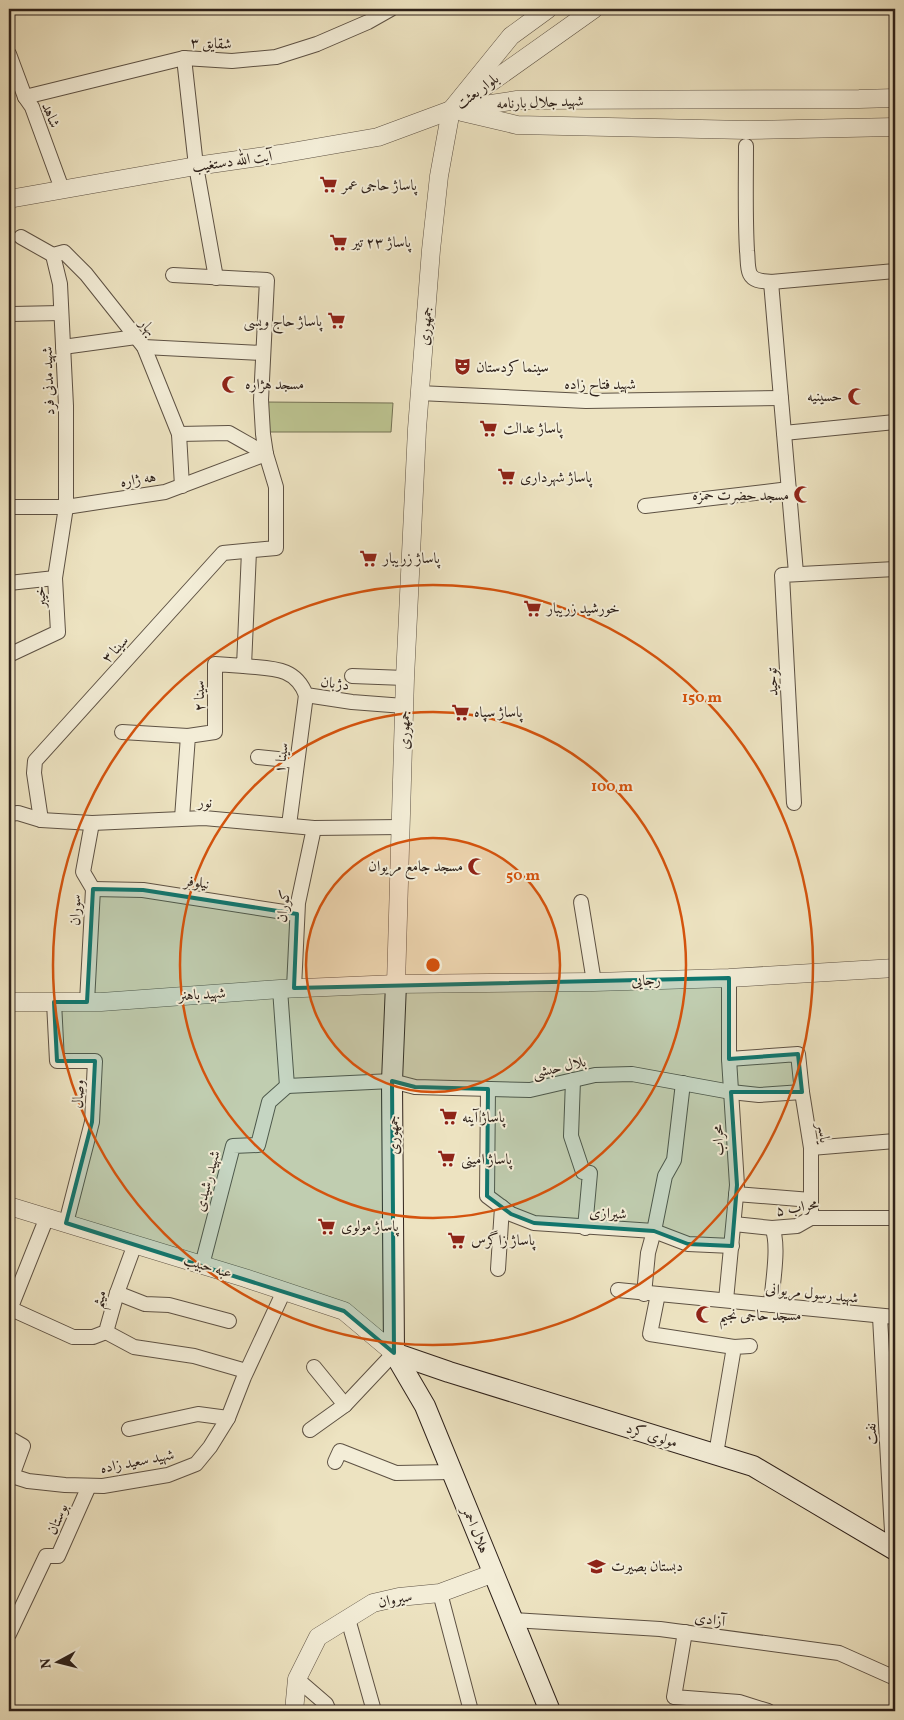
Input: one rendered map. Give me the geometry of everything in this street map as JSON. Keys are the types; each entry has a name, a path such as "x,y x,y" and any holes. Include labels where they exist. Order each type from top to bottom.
{"main road":[{"name":"جمهوری","path":"394,1353 392,1081 396,984"},
{"name":"مولوی کرد","path":"394,1353 753,1466 894,1550"},
{"name":"هلال احمر","path":"394,1353 425,1406 550,1711"}],"street":[{"name":"شقایق ۳","path":"25,97 184,58 232,61 276,57 317,44 368,22 391,9"},
{"name":"بلوار بعثت","path":"451,110 512,36 548,9"},
{"name":"بلوار بعثت","path":"451,110 594,9"},
{"name":"شاهد","path":"9,54 25,97 32,107 62,189"},
{"path":"184,58 196,166 216,278"},
{"name":"شهید جلال بارنامه","path":"451,110 517,100 895,98"},
{"name":"شهید جلال بارنامه","path":"451,110 517,125 747,130 895,127"},
{"name":"آیت الله دستغیب","path":"9,199 196,166 378,137 451,110"},
{"name":"جمهوری","path":"396,984 405,678 419,393 435,205 451,110"},
{"path":"746,146 748,267 750,274 754,278 760,281 771,282 895,271"},
{"name":"بهار","path":"22,237 53,255 64,252 140,342 179,434 182,486"},
{"name":"شهید مدنی فرد","path":"53,255 60,284 66,406 66,507"},
{"path":"172,275 267,280 262,417 266,454"},
{"path":"771,282 796,573 895,569"},
{"path":"12,314 61,313"},
{"path":"63,347 140,342 263,353"},
{"name":"شهید فتاح زاده","path":"419,393 586,401 781,398"},
{"path":"784,433 895,422"},
{"path":"179,434 229,433 266,454"},
{"name":"هه ژاره","path":"9,508 66,507 165,492 266,454"},
{"name":"سینا ۳","path":"41,820 34,773 35,761 223,553 276,548 276,488 266,454"},
{"path":"644,506 789,489"},
{"name":"خیبر","path":"9,655 58,632 54,578 66,507"},
{"path":"244,666 250,551"},
{"name":"توحید","path":"794,803 782,575 796,573"},
{"path":"9,583 54,578"},
{"name":"سینا ۲","path":"188,736 215,732 216,664 244,666"},
{"name":"دژبان","path":"244,666 287,672 297,678 306,695 352,702 404,706"},
{"path":"352,676 405,678"},
{"name":"سینا ۱","path":"288,825 306,695"},
{"path":"122,732 188,736 182,818"},
{"path":"258,757 296,761"},
{"name":"نور","path":"9,814 18,813 41,820 92,823 204,818 314,828 401,827"},
{"name":"سوران","path":"87,1002 93,889 83,872 92,823"},
{"name":"کوران","path":"287,988 296,914 314,828"},
{"name":"نیلوفر","path":"93,889 143,890 296,914"},
{"path":"581,902 594,982"},
{"name":"رجایی","path":"396,984 594,982 729,978 895,968"},
{"name":"محراب","path":"726,1300 737,1185 729,1059 729,978"},
{"name":"شهید باهنر","path":"9,1002 87,1002 287,988 396,984"},
{"path":"287,988 288,1086"},
{"name":"وصال","path":"54,1002 58,1061 95,1061 92,1122 66,1223"},
{"name":"یاسر","path":"729,1059 798,1054 810,1148 812,1218"},
{"name":"بلال حبشی","path":"288,1086 392,1081 415,1087 530,1090 595,1075 632,1074 731,1092 759,1095 802,1092"},
{"path":"573,1080 571,1136 583,1172 590,1174 585,1228"},
{"path":"644,1294 648,1253 665,1176 674,1160 683,1083"},
{"name":"شهید رشیدی","path":"202,1265 232,1146 258,1145 269,1102 288,1086"},
{"name":"شیرازی","path":"488,1089 487,1196 511,1214 534,1223 585,1228 654,1231 688,1244 732,1246"},
{"path":"810,1148 895,1141"},
{"path":"736,1194 811,1200"},
{"name":"عبه حبیب","path":"9,1206 344,1311 394,1353"},
{"path":"498,1269 502,1207"},
{"path":"9,1310 47,1217"},
{"name":"محراب ۵","path":"734,1224 772,1228 797,1226 812,1218 895,1218"},
{"path":"771,1305 775,1245 775,1234 772,1228"},
{"name":"میثم","path":"9,1310 73,1337 93,1336 106,1332 117,1293 135,1244"},
{"name":"شهید رسول مریوانی","path":"618,1290 895,1317"},
{"name":"شهید سعید زاده","path":"10,1476 45,1483 103,1486 168,1475 196,1464 210,1448 228,1418 246,1371 284,1291"},
{"path":"117,1293 145,1304 169,1305 229,1321"},
{"path":"658,1294 650,1334 734,1347 750,1346"},
{"name":"نفت","path":"880,1316 894,1550"},
{"path":"106,1332 134,1347 173,1352 246,1371"},
{"path":"716,1454 734,1347"},
{"path":"310,1430 345,1405 394,1353"},
{"path":"314,1367 345,1405"},
{"path":"129,1429 198,1414 228,1418"},
{"path":"9,1438 23,1446 10,1476"},
{"path":"335,1462 340,1451 396,1473 452,1472"},
{"name":"بوستان","path":"9,1634 46,1556 58,1556 89,1486"},
{"name":"سیروان","path":"294,1711 297,1679 318,1636 373,1603 399,1597 440,1593 494,1574"},
{"path":"440,1593 471,1711"},
{"path":"348,1619 374,1711"},
{"name":"آزادی","path":"513,1620 685,1632 839,1653 895,1678"},
{"path":"685,1632 674,1697 739,1702 768,1711"},
{"path":"297,1679 326,1704 329,1711"}],"highlighted area":[{"path":"93,889 143,890 297,914 294,988 729,978 729,1059 798,1054 802,1092 731,1092 737,1185 732,1246 688,1244 654,1231 534,1223 511,1214 487,1196 488,1089 415,1087 392,1081 394,1353 344,1311 66,1223 92,1122 95,1061 57,1061 54,1002 87,1002"}],"green space":[{"path":"265,402 393,403 391,432 265,432"}],"place":[{"name":"پاساژ حاجی عمر","path":"328,185"},
{"name":"پاساژ ۲۳ تیر","path":"338,242"},
{"name":"پاساژ حاج ویسی","path":"336,321"},
{"name":"سینما کردستان","path":"462,367"},
{"name":"مسجد هژاره","path":"231,384"},
{"name":"حسینیه","path":"856,396"},
{"name":"پاساژ عدالت","path":"489,428"},
{"name":"پاساژ شهرداری","path":"506,477"},
{"name":"مسجد حضرت حمزه","path":"803,495"},
{"name":"پاساژ زریبار","path":"369,558"},
{"name":"خورشید زریبار","path":"533,608"},
{"name":"پاساژ سپاه","path":"460,712"},
{"name":"مسجد جامع مریوان","path":"477,866"},
{"name":"پاساژ آینه","path":"448,1117"},
{"name":"پاساژ امینی","path":"447,1159"},
{"name":"پاساژ مولوی","path":"327,1226"},
{"name":"پاساژ زاگرس","path":"457,1240"},
{"name":"مسجد حاجی نجیم","path":"705,1315"},
{"name":"دبستان بصیرت","path":"597,1566"}]}
